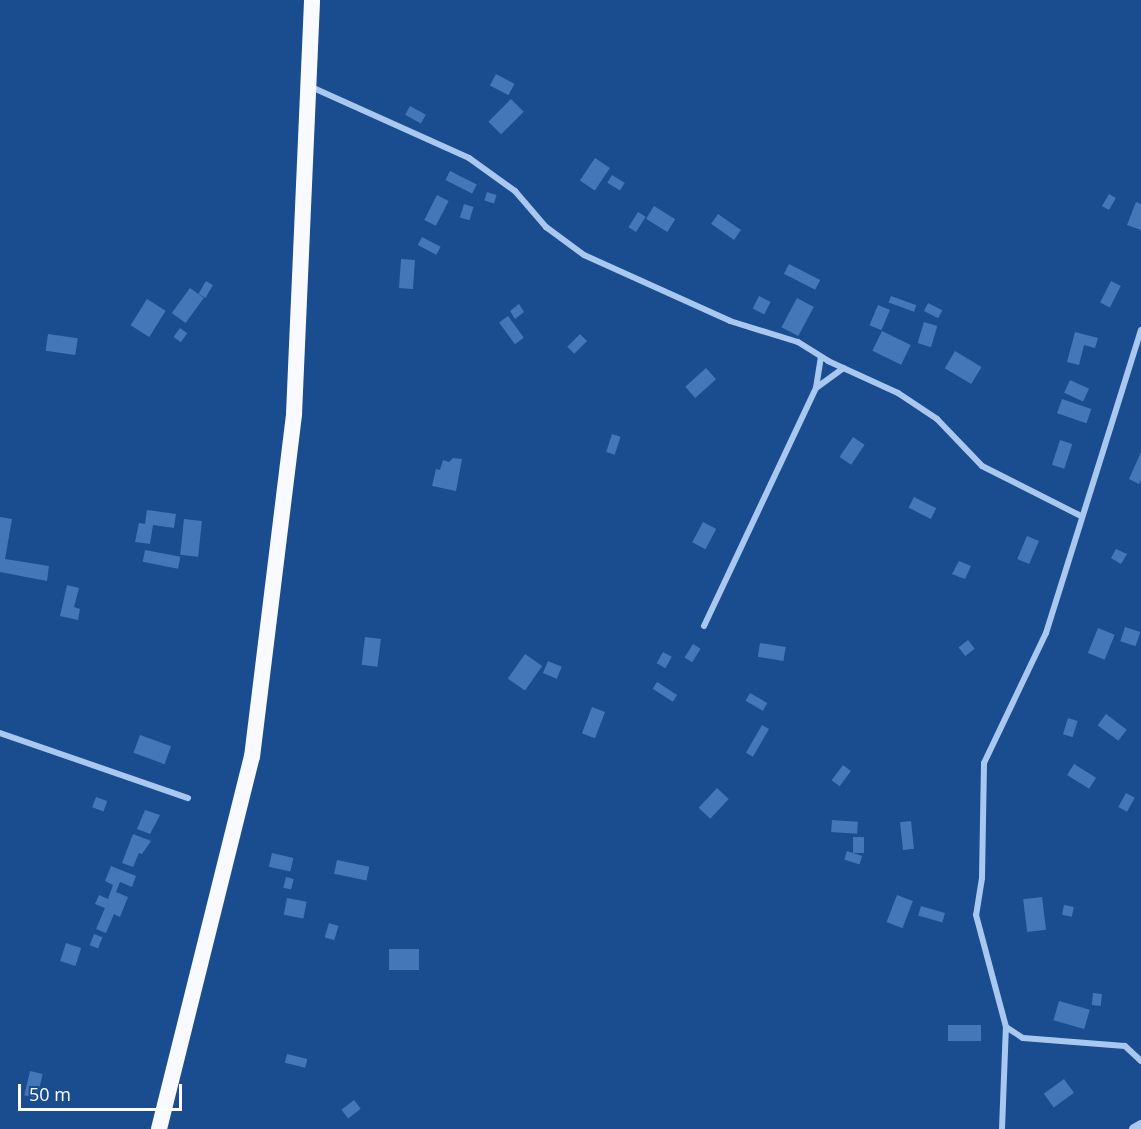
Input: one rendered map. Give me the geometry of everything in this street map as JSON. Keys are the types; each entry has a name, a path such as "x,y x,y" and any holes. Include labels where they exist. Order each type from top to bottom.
{"highway":[{"path":"159,1129 252,757 294,414 312,0"}],"street":[{"path":"308,86 469,158 515,191 546,227 584,255 729,321 798,342 821,357 898,393 937,419 982,466 1081,516"},
{"path":"1002,1129 1006,1028 976,915 982,878 984,763 1046,633 1141,330"},
{"path":"704,626 816,388 821,357"},
{"path":"816,388 843,368"},
{"path":"0,733 188,798"},
{"path":"1006,1028 1023,1038 1125,1046 1141,1061"},
{"path":"1134,1129 1141,1125"}],"building":[{"path":"496,74 515,84 508,95 490,85"},
{"path":"511,99 524,112 501,134 488,122"},
{"path":"410,106 426,115 421,123 405,115"},
{"path":"595,158 610,168 595,190 580,180"},
{"path":"450,171 477,185 472,194 445,180"},
{"path":"612,175 625,183 620,191 607,183"},
{"path":"487,192 497,195 494,204 484,201"},
{"path":"1109,194 1116,198 1109,210 1102,206"},
{"path":"437,195 449,201 436,226 424,220"},
{"path":"1136,202 1141,204 1141,230 1127,225"},
{"path":"464,204 474,207 469,220 460,217"},
{"path":"654,206 675,219 667,232 646,219"},
{"path":"638,212 646,217 636,232 628,227"},
{"path":"718,214 741,230 734,240 711,224"},
{"path":"422,237 441,247 436,255 418,245"},
{"path":"401,259 415,260 413,289 399,288"},
{"path":"789,264 820,280 815,290 784,274"},
{"path":"206,281 213,285 205,298 198,294"},
{"path":"1111,281 1121,286 1110,307 1100,302"},
{"path":"190,288 204,298 186,323 172,313"},
{"path":"759,296 771,302 764,314 753,308"},
{"path":"891,296 916,305 914,312 889,303"},
{"path":"797,298 814,307 798,336 782,327"},
{"path":"147,299 166,311 149,337 131,325"},
{"path":"928,303 942,310 938,318 924,311"},
{"path":"519,304 524,312 515,319 510,311"},
{"path":"878,305 890,310 881,330 869,325"},
{"path":"508,316 524,338 515,344 499,322"},
{"path":"924,322 937,326 931,347 918,343"},
{"path":"180,328 187,333 181,342 174,337"},
{"path":"882,331 911,345 901,365 872,351"},
{"path":"1075,332 1098,338 1095,348 1084,345 1079,365 1067,362"},
{"path":"48,334 78,338 75,355 46,351"},
{"path":"580,334 587,341 574,354 567,347"},
{"path":"955,351 982,367 971,384 945,368"},
{"path":"706,368 716,379 695,398 685,387"},
{"path":"1070,380 1089,389 1083,402 1064,393"},
{"path":"1062,399 1091,409 1086,423 1057,413"},
{"path":"612,434 621,437 615,455 606,452"},
{"path":"853,437 865,445 851,465 840,457"},
{"path":"1060,440 1072,444 1064,469 1052,465"},
{"path":"1141,452 1141,480 1139,484 1129,479"},
{"path":"453,458 462,459 456,491 432,486 436,469 440,470 443,460 449,462"},
{"path":"914,497 936,508 931,519 909,508"},
{"path":"147,510 176,514 174,528 153,525 150,544 135,542 139,523 145,524"},
{"path":"0,517 12,519 5,559 49,566 47,581 0,572"},
{"path":"184,519 202,521 198,557 180,555"},
{"path":"703,522 716,529 705,549 692,542"},
{"path":"1027,536 1039,541 1029,564 1017,559"},
{"path":"1116,549 1127,554 1121,564 1111,558"},
{"path":"145,550 180,557 178,569 143,562"},
{"path":"959,561 971,566 965,579 952,574"},
{"path":"67,585 79,588 74,607 80,609 78,620 60,616"},
{"path":"1125,627 1140,632 1136,646 1120,641"},
{"path":"1098,628 1115,635 1105,660 1088,653"},
{"path":"365,637 381,639 377,667 362,665"},
{"path":"968,640 975,649 965,656 959,647"},
{"path":"760,643 786,647 783,661 758,657"},
{"path":"693,644 701,649 692,662 685,658"},
{"path":"663,652 672,657 665,668 657,663"},
{"path":"525,654 542,666 525,691 508,679"},
{"path":"548,661 562,667 557,679 543,673"},
{"path":"657,682 677,695 673,702 653,689"},
{"path":"750,693 767,703 763,711 746,701"},
{"path":"592,707 605,712 595,738 582,733"},
{"path":"1106,714 1127,730 1118,741 1098,725"},
{"path":"1068,718 1078,721 1073,737 1063,734"},
{"path":"762,725 769,729 753,757 746,753"},
{"path":"140,735 171,746 165,764 134,753"},
{"path":"1074,764 1096,778 1089,789 1067,775"},
{"path":"843,765 851,771 840,786 832,780"},
{"path":"717,788 729,799 710,819 699,808"},
{"path":"1126,793 1135,798 1127,812 1118,807"},
{"path":"96,797 107,801 104,811 92,807"},
{"path":"145,810 160,815 150,834 137,829"},
{"path":"832,820 858,822 857,834 831,832"},
{"path":"911,821 914,849 903,850 900,822"},
{"path":"133,834 151,841 142,854 139,853 133,867 122,863"},
{"path":"853,837 864,837 864,853 853,853"},
{"path":"847,851 862,856 859,865 844,860"},
{"path":"272,853 293,858 290,872 269,867"},
{"path":"337,860 369,867 366,881 334,874"},
{"path":"111,866 136,876 132,887 120,882 116,892 128,897 120,917 114,914 106,933 96,929 105,908 95,904 99,895 108,899 113,885 105,881"},
{"path":"286,877 294,879 291,890 283,888"},
{"path":"897,895 913,901 902,928 887,922"},
{"path":"1042,897 1046,930 1027,932 1023,899"},
{"path":"287,898 307,902 303,919 284,915"},
{"path":"1064,905 1074,907 1072,917 1062,915"},
{"path":"921,906 945,913 942,923 918,916"},
{"path":"329,923 339,926 334,940 325,937"},
{"path":"94,934 102,937 98,948 90,945"},
{"path":"66,943 81,948 75,966 60,961"},
{"path":"389,949 419,949 419,970 389,970"},
{"path":"1093,993 1102,994 1101,1006 1092,1005"},
{"path":"1059,1001 1090,1010 1084,1029 1053,1020"},
{"path":"948,1025 981,1025 981,1041 948,1041"},
{"path":"287,1054 307,1059 305,1068 285,1063"},
{"path":"30,1071 43,1074 37,1098 24,1095"},
{"path":"1064,1079 1074,1093 1054,1107 1044,1094"},
{"path":"354,1100 361,1109 348,1119 341,1110"}]}
